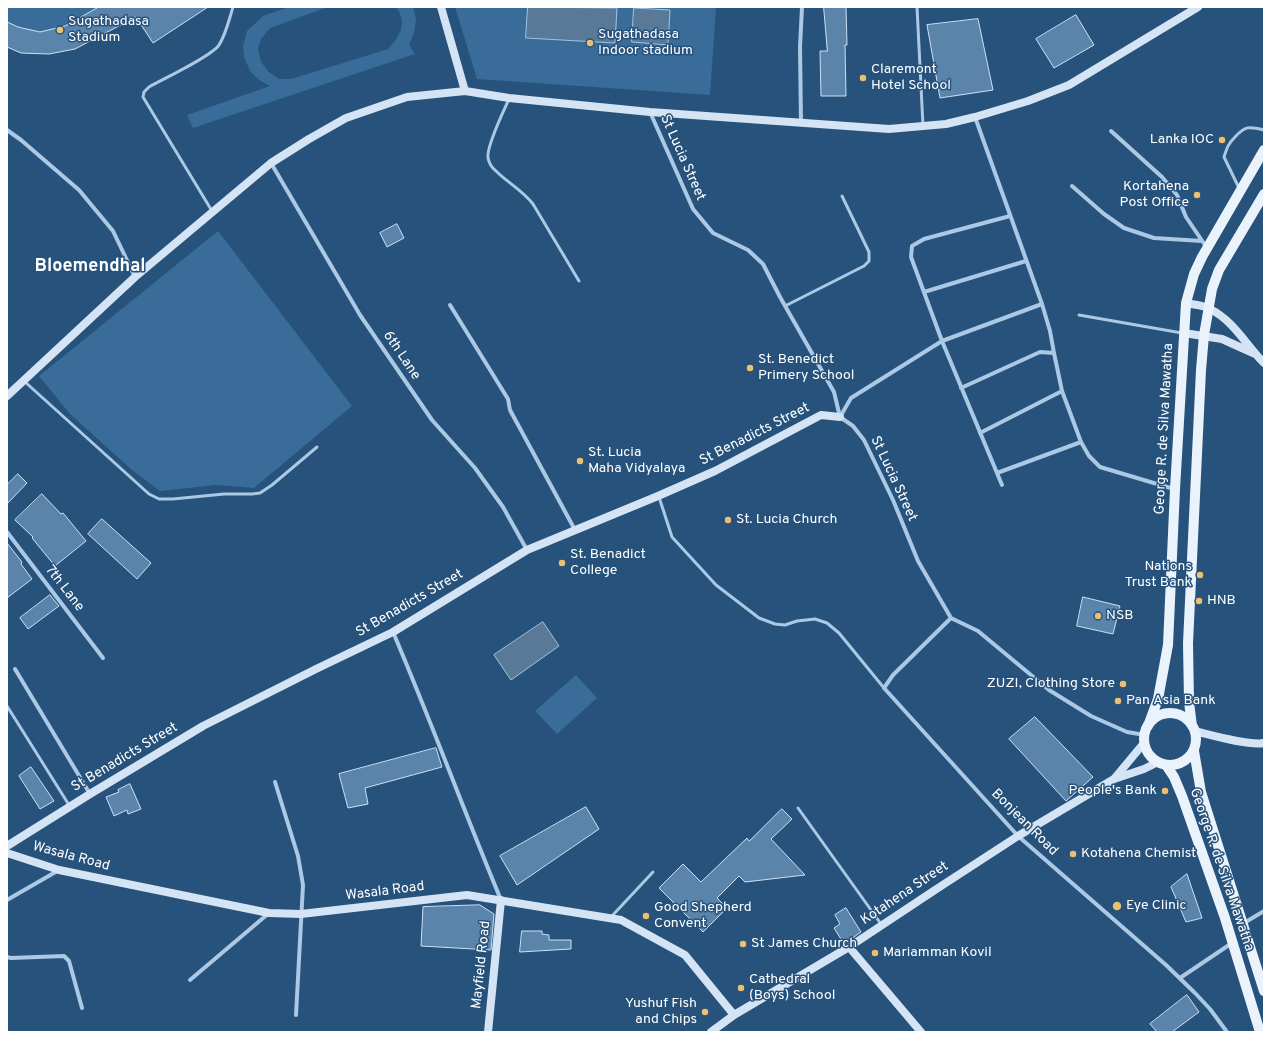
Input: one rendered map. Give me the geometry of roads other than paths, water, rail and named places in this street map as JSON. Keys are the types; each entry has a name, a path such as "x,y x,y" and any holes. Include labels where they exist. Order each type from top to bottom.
{"main road":[{"name":"George R. de Silva Mawatha","path":"1146,734 1158,699 1168,645 1175,489 1186,304 1194,274 1205,244 1240,191 1264,150"},
{"path":"1193,728 1186,719 1178,715 1161,715 1154,719 1146,734 1147,751 1152,758 1162,764 1175,765 1189,757 1194,751 1196,737 1189,702 1188,643 1204,335 1212,289 1219,270 1264,194"},
{"name":"George R. de Silva Mawatha","path":"1194,751 1201,792 1264,991"},
{"name":"George R. de Silva Mawatha","path":"1162,764 1174,777 1182,796 1232,943 1260,1032"}],"street":[{"path":"441,7 465,91"},
{"path":"801,123 800,47 802,7"},
{"path":"7,396 135,278 271,163 346,118 407,97 465,91 509,98 650,112 801,123 889,129 946,124 1028,101 1069,85 1198,7"},
{"name":"St Lucia Street","path":"650,112 693,210 713,233 748,250 763,264 834,392 840,417 853,426 864,440 893,500 918,561 951,618"},
{"path":"975,117 1042,304 1050,330 1062,391 1081,442 1088,456 1100,467 1175,489"},
{"path":"7,130 21,140 79,190 113,231 135,278"},
{"path":"1112,131 1162,177 1177,195 1186,217 1205,244"},
{"name":"6th Lane","path":"271,163 360,315 432,420 474,468 503,507 527,550"},
{"path":"1072,186 1104,214 1124,228 1154,238 1205,244"},
{"path":"1002,485 942,341 910,257 912,246 924,239 1010,216"},
{"path":"924,292 1026,261"},
{"path":"840,417 851,398 942,341 1042,304"},
{"path":"1186,304 1209,308 1224,317 1242,335 1254,353 1264,363"},
{"path":"450,305 508,399 512,414 575,530"},
{"path":"1184,333 1222,339 1254,353"},
{"path":"961,388 1040,352 1054,353"},
{"path":"980,433 1062,391"},
{"name":"St Benadicts Street","path":"7,846 90,794 209,723 394,632 527,550 658,496 715,470 821,415 840,417"},
{"path":"997,473 1081,442"},
{"name":"7th Lane","path":"7,532 103,658"},
{"path":"884,688 893,675 951,618 978,631 1054,694 1091,716 1127,732 1146,734"},
{"path":"394,632 472,831 501,900"},
{"path":"15,669 90,794"},
{"name":"Bonjean Road","path":"884,688 1018,836 1180,978 1210,1009 1227,1032"},
{"path":"1193,728 1241,742 1258,744 1264,743"},
{"name":"Kotahena Street","path":"1114,780 1146,734"},
{"name":"Kotahena Street","path":"711,1032 734,1015 849,947 1018,836 1114,780 1162,764"},
{"path":"275,782 298,856 303,885 296,1015"},
{"name":"Wasala Road","path":"7,853 59,870 269,913 301,914 468,895 621,920 685,955 734,1015"},
{"path":"7,900 59,870"},
{"name":"Mayfield Road","path":"488,1032 501,900"},
{"path":"1242,924 1264,911"},
{"path":"190,980 269,913"},
{"path":"1180,978 1232,943"},
{"path":"849,947 922,1032"},
{"path":"7,957 64,956 69,961 82,1008"}],"lane":[{"path":"213,212 143,98 144,92 149,87 207,55 218,47 223,38 233,7"},
{"path":"917,7 923,126"},
{"path":"509,98 490,145 488,156 491,166 525,194 533,204 579,281"},
{"path":"1240,191 1224,157 1228,145 1242,129 1254,127 1264,130"},
{"path":"785,306 864,266 869,261 870,252 842,196"},
{"path":"1079,315 1184,333"},
{"path":"24,381 149,494 159,499 260,493 272,486 317,447"},
{"path":"658,496 672,537 716,585 759,618 775,624 785,624 815,619 827,623 839,633 884,688"},
{"path":"7,706 70,807"},
{"path":"798,808 882,925"},
{"path":"610,918 653,872"}],"place":[{"name":"Sugathadasa Stadium","path":"60,30"},
{"name":"Sugathadasa Indoor stadium","path":"590,43"},
{"name":"Claremont Hotel School","path":"863,78"},
{"name":"Lanka IOC","path":"1222,140"},
{"name":"Kortahena Post Office","path":"1197,195"},
{"name":"St. Benedict Primery School","path":"750,368"},
{"name":"St. Lucia Maha Vidyalaya","path":"580,461"},
{"name":"St. Lucia Church","path":"728,520"},
{"name":"St. Benadict College","path":"562,563"},
{"name":"Nations Trust Bank","path":"1200,575"},
{"name":"HNB","path":"1199,601"},
{"name":"NSB","path":"1098,616"},
{"name":"ZUZI, Clothing Store","path":"1123,684"},
{"name":"Pan Asia Bank","path":"1118,701"},
{"name":"People's Bank","path":"1165,791"},
{"name":"Kotahena Chemist","path":"1073,854"},
{"name":"Eye Clinic","path":"1117,906"},
{"name":"Good Shepherd Convent","path":"646,916"},
{"name":"St James Church","path":"743,944"},
{"name":"Mariamman Kovil","path":"875,953"},
{"name":"Cathedral (Boys) School","path":"741,988"},
{"name":"Yushuf Fish and Chips","path":"705,1012"}],"district":[{"name":"Bloemendhal","path":"90,267"}]}
